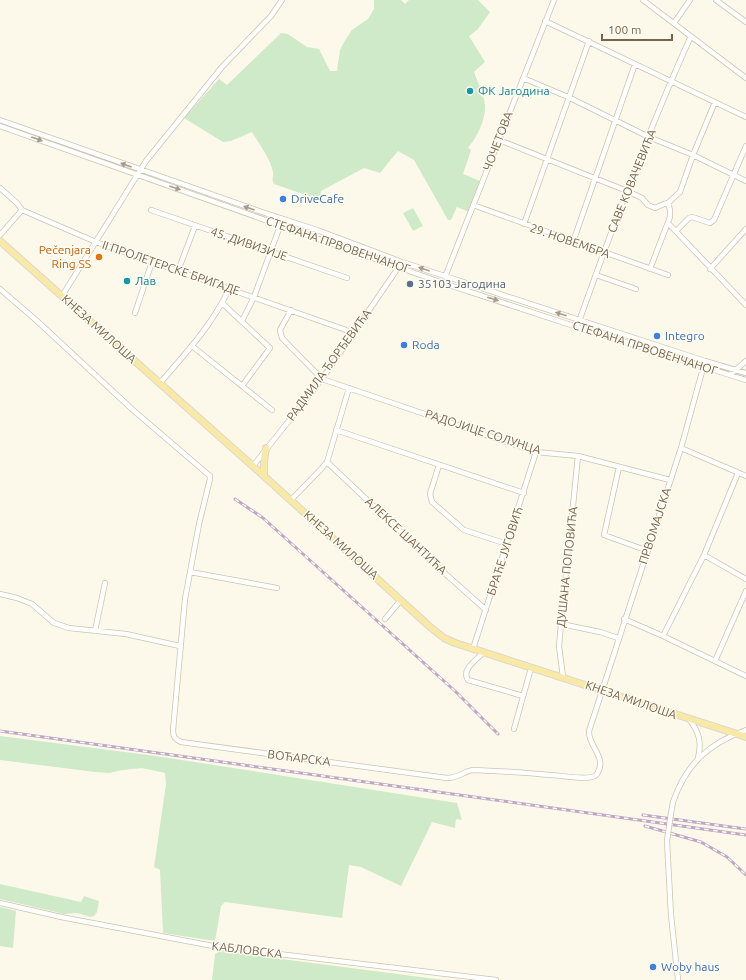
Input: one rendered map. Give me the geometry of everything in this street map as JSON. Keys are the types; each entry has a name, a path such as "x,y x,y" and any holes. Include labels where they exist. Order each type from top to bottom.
{"main road":[{"name":"КНЕЗА МИЛОША","path":"0,241 444,638 483,653 563,677 746,737"},
{"path":"264,476 266,448"}],"street":[{"path":"62,296 141,170 161,142 222,67 271,16 282,0"},
{"name":"ЧОЧЕТОВА","path":"443,283 554,0"},
{"path":"643,0 746,78"},
{"path":"674,23 690,0"},
{"path":"716,0 746,22"},
{"path":"545,21 746,117"},
{"name":"САВЕ КОВАЧЕВИЋА","path":"577,327 627,191 671,80 691,36"},
{"path":"524,224 589,41"},
{"path":"573,242 635,64"},
{"path":"523,78 568,97 649,137 693,155 746,181"},
{"path":"499,140 595,177 642,198 651,208 655,208 668,203 680,192 714,102"},
{"name":"СТЕФАНА ПРВОВЕНЧАНОГ","path":"0,120 320,231 402,262 746,373"},
{"name":"СТЕФАНА ПРВОВЕНЧАНОГ","path":"0,126 443,283 746,380"},
{"path":"676,232 689,218 692,217 710,223 714,220 746,146"},
{"path":"0,188 17,203 22,210 0,236"},
{"path":"650,269 668,223 670,210 668,203"},
{"name":"29. НОВЕМБРА","path":"473,205 668,275"},
{"name":"II ПРОЛЕТЕРСКЕ БРИГАДЕ","path":"22,210 96,242 346,330 351,335"},
{"name":"45. ДИВИЗИЈЕ","path":"151,210 347,278"},
{"path":"259,218 262,212"},
{"path":"668,223 710,268 745,302"},
{"path":"178,271 195,226"},
{"path":"242,321 254,297 280,226"},
{"path":"710,268 746,229"},
{"path":"135,313 152,262"},
{"name":"РАДМИЛА ЂОРЂЕВИЋА","path":"253,466 322,379 402,262"},
{"path":"596,275 636,289"},
{"name":"ВОЋАРСКА","path":"0,289 133,410 210,476 190,572 180,646 173,735 176,740 181,742 447,778 458,777 473,770 588,778 597,774 600,765 600,756 588,739 601,690"},
{"path":"160,383 192,346 222,303 229,289"},
{"path":"222,303 270,348 242,386"},
{"path":"290,310 280,330 282,338 322,379"},
{"path":"192,346 272,410"},
{"name":"ПРВОМАЈСКА","path":"601,690 681,448 705,361"},
{"path":"730,375 746,361"},
{"name":"РАДОЈИЦЕ СОЛУНЦА","path":"322,379 536,452 578,456 670,480"},
{"path":"291,500 326,462 349,388"},
{"path":"336,430 524,492"},
{"path":"681,448 746,476"},
{"name":"БРАЋЕ ЈУГОВИЋ","path":"473,649 536,452"},
{"name":"ДУШАНА ПОПОВИЋА","path":"563,677 559,646 578,456"},
{"name":"АЛЕКСЕ ШАНТИЋА","path":"326,462 440,570 486,610"},
{"path":"439,465 430,494 432,502 464,530 507,544"},
{"path":"620,467 604,535 648,550"},
{"path":"663,636 704,555 738,473"},
{"path":"704,555 746,579"},
{"path":"190,572 277,588"},
{"path":"95,631 105,583"},
{"path":"715,661 746,591"},
{"path":"0,594 17,598 32,604 54,622 69,628 126,634 180,646"},
{"path":"385,619 401,600"},
{"path":"624,619 746,676"},
{"path":"561,624 600,632 618,638"},
{"path":"483,653 466,670 465,675 468,680 523,696"},
{"path":"514,729 531,668"},
{"path":"689,719 700,738 700,748 697,760"},
{"path":"677,980 670,915 667,841 673,802 681,784 697,760 714,744 746,730"},
{"name":"КАБЛОВСКА","path":"0,903 61,917 213,946 496,980"}],"green space":[{"path":"374,0 401,0 405,4 409,0 478,0 490,12 478,29 469,36 485,62 474,72 481,88 485,111 475,139 468,148 471,150 463,174 480,181 469,212 457,207 451,220 448,220 414,160 398,151 380,173 364,168 321,191 320,200 274,184 273,172 269,162 252,132 231,141 223,142 184,118 219,79 227,85 281,33 288,34 307,47 319,49 330,71 337,71 340,50 344,42 352,30 368,19 374,9"},
{"path":"413,208 423,226 413,231 403,213"},
{"path":"0,736 156,756 457,803 462,820 456,819 455,828 432,822 401,886 361,867 349,865 342,918 225,902 221,906 215,941 163,933 160,870 154,867 166,784 165,773 142,768 109,773 95,772 0,760"},
{"path":"0,884 81,902 84,896 99,901 97,912 91,917 77,913 64,914 0,899"},
{"path":"0,907 16,911 13,948 0,946"},
{"path":"220,951 444,980 212,980 215,954"}],"railway":[{"path":"235,499 263,518 455,691 498,734"},
{"path":"0,731 746,835"},
{"path":"643,815 746,829"},
{"path":"645,826 701,842 727,857 746,875"}],"place":[{"name":"ФК Јагодина","path":"470,91"},
{"name":"DriveCafe","path":"283,199"},
{"name":"Pečenjara Ring SS","path":"99,257"},
{"name":"Лав","path":"127,281"},
{"name":"35103 Јагодина","path":"410,284"},
{"name":"Integro","path":"657,336"},
{"name":"Roda","path":"404,345"},
{"name":"Woby haus","path":"653,967"}]}
